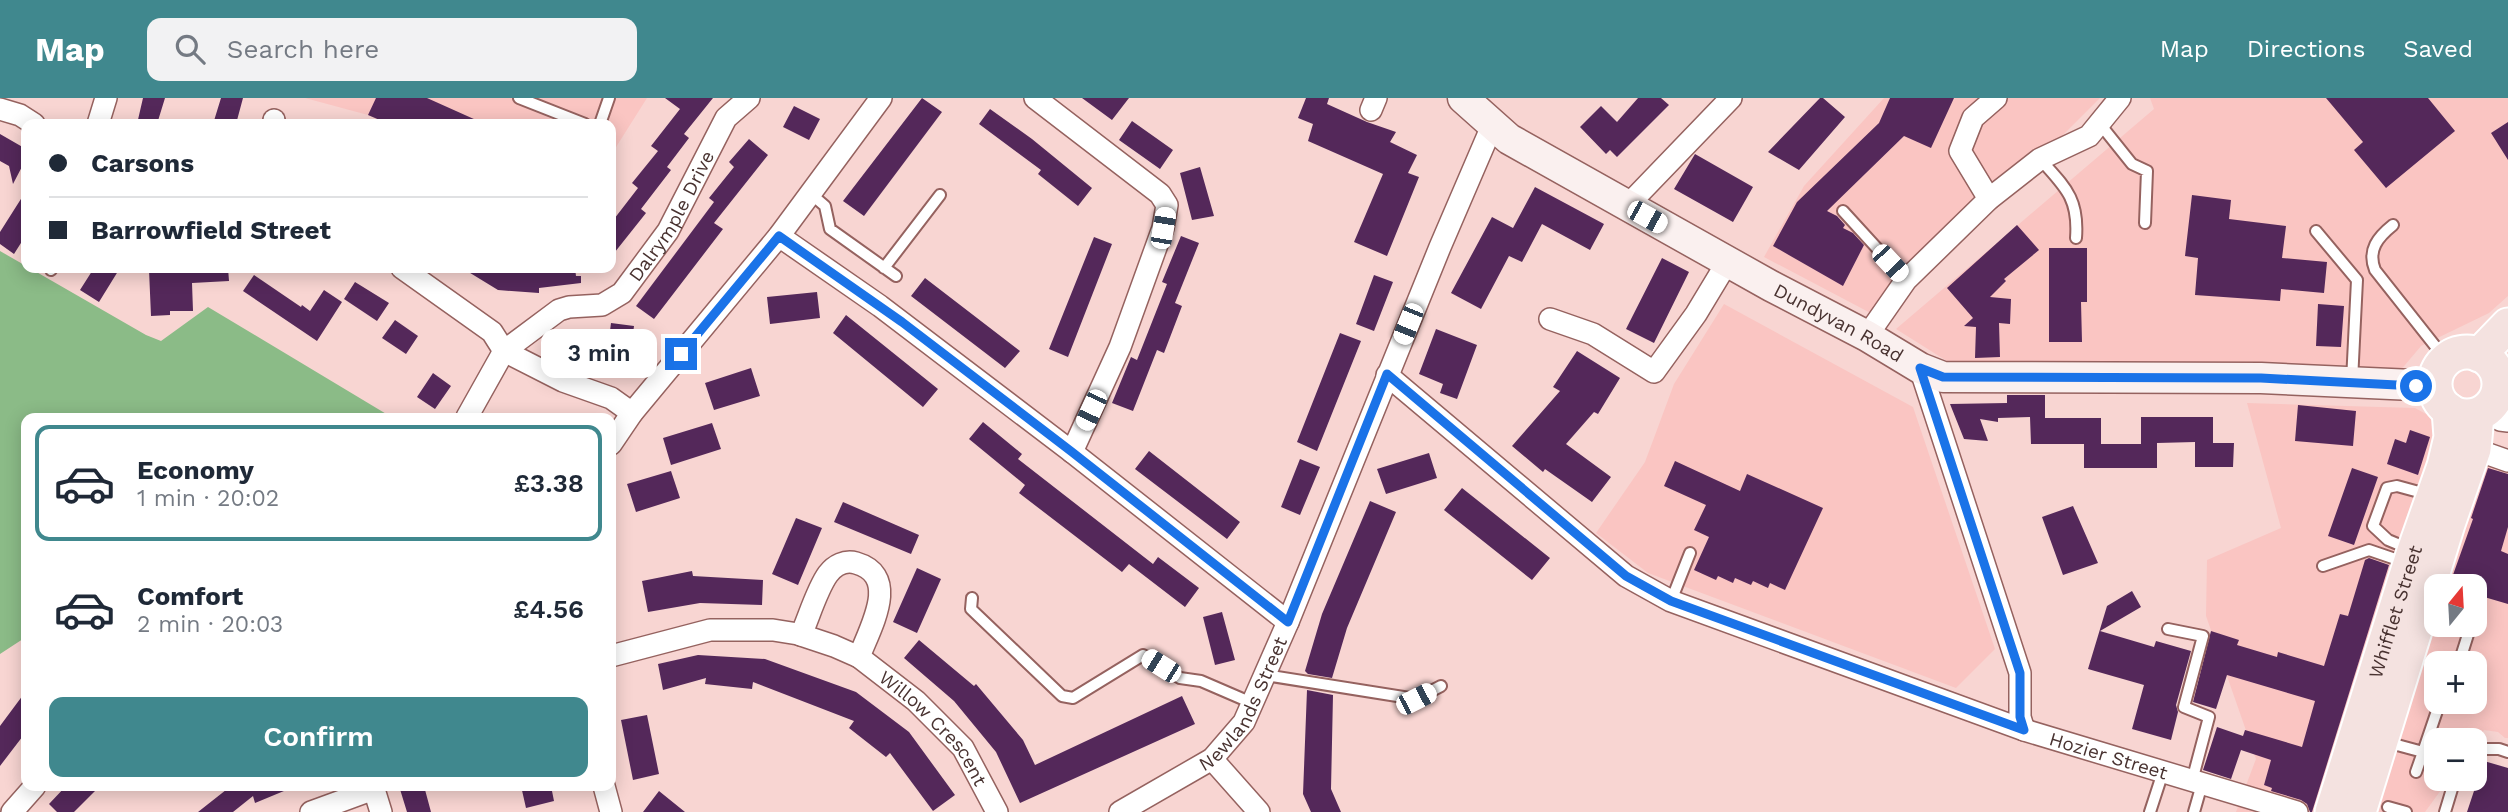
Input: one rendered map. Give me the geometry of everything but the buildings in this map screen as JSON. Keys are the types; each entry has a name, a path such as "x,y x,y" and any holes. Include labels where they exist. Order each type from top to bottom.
{"main road":[{"name":"Dundyvan Road","path":"1463,98 1509,139 1867,336 1920,368 1943,377 2261,378 2351,384 2467,400"},
{"path":"2467,400 2458,355 2469,353 2495,366 2508,324"},
{"name":"Whifflet Street","path":"2467,400 2497,396 2495,366"},
{"name":"Whifflet Street","path":"2374,810 2381,740 2474,449 2467,400"},
{"name":"Whifflet Street","path":"2332,812 2451,437 2467,400"}],"street":[{"path":"100,119 106,98"},
{"name":"Dalrymple Drive","path":"504,351 559,310 602,305 622,293 668,231 726,118 749,98"},
{"path":"616,437 632,413 779,236 881,98"},
{"path":"1035,98 1160,194 1167,205 1163,228 1120,347 1072,452"},
{"path":"1627,206 1731,98"},
{"path":"1989,199 1960,151 1973,118 1996,98"},
{"path":"1867,336 1906,280 1989,199 2040,159 2089,136 2120,98"},
{"path":"0,109 26,119"},
{"name":"Newlands Street","path":"1120,812 1212,759 1244,722 1288,622 1387,374 1492,126"},
{"path":"779,236 880,306 1072,452 1288,622"},
{"path":"1550,319 1593,334 1654,372 1696,314 1728,261"},
{"path":"409,273 492,332 504,351 563,381 611,398 632,413"},
{"path":"469,413 504,351"},
{"path":"1920,368 2020,673 2020,717 2024,730"},
{"name":"Hozier Street","path":"1387,374 1626,576 1671,601 2024,730 2297,812"},
{"path":"2474,449 2508,461"},
{"name":"Willow Crescent","path":"802,635 827,575 848,561 861,565 875,572 879,583 879,600 859,657"},
{"name":"Willow Crescent","path":"616,655 710,630 773,630 802,635 859,657 916,701 963,748 997,812"},
{"path":"1212,759 1259,812"},
{"path":"12,812 31,791"},
{"path":"311,812 363,791"},
{"path":"374,791 381,812"},
{"path":"605,791 611,812"}],"lane":[{"path":"519,98 572,119"},
{"path":"602,119 609,98"},
{"path":"2100,124 2132,164 2147,171 2144,223"},
{"path":"2040,159 2066,187 2072,200 2078,216 2076,238"},
{"path":"811,194 825,206 830,229 896,276"},
{"path":"884,268 940,195"},
{"path":"1843,211 1906,280"},
{"path":"2393,225 2376,241 2371,261 2467,400"},
{"path":"2316,231 2357,280 2351,384"},
{"path":"2412,557 2373,526 2386,488 2398,486 2434,496"},
{"path":"2323,566 2369,550 2412,557"},
{"path":"1671,601 1690,553"},
{"path":"972,598 971,609 1062,696 1073,698 1143,655 1180,678 1201,681 1252,703"},
{"path":"2168,629 2203,636 2184,707 2209,717 2193,812"},
{"path":"1265,675 1416,699 1441,686"},
{"path":"2416,772 2436,714"},
{"path":"2381,740 2423,752"},
{"path":"2487,749 2508,752"},
{"path":"2150,812 2163,772"},
{"path":"2445,812 2451,791"},
{"path":"2374,810 2406,812"}],"shaded area":[{"path":"305,98 647,98 616,147 616,119 377,119"},
{"path":"1884,98 2100,98 1880,318 1764,257 1804,186"},
{"path":"2150,98 2508,98 2508,296 2489,313 2421,346 2400,371 1958,368 1896,329 2154,109"},
{"path":"1724,304 1913,407 1995,649 1956,688 1648,573 1596,533 1645,462 1674,384"},
{"path":"2247,403 2415,408 2508,459 2508,738 2498,732 2487,730 2487,728 2424,728 2424,791 2440,791 2425,812 2236,812 2256,759 2206,616 2207,560 2281,528"}],"green space":[{"path":"0,251 21,263 21,273 38,273 161,341 208,307 385,413 21,413 21,640 0,654"}],"route":[{"path":"681,354 779,236 902,322 1288,622 1380,398 1387,374 1626,576 1671,601 2024,730 2020,717 2020,673 1920,368 1943,377 2261,378 2416,386"}]}
